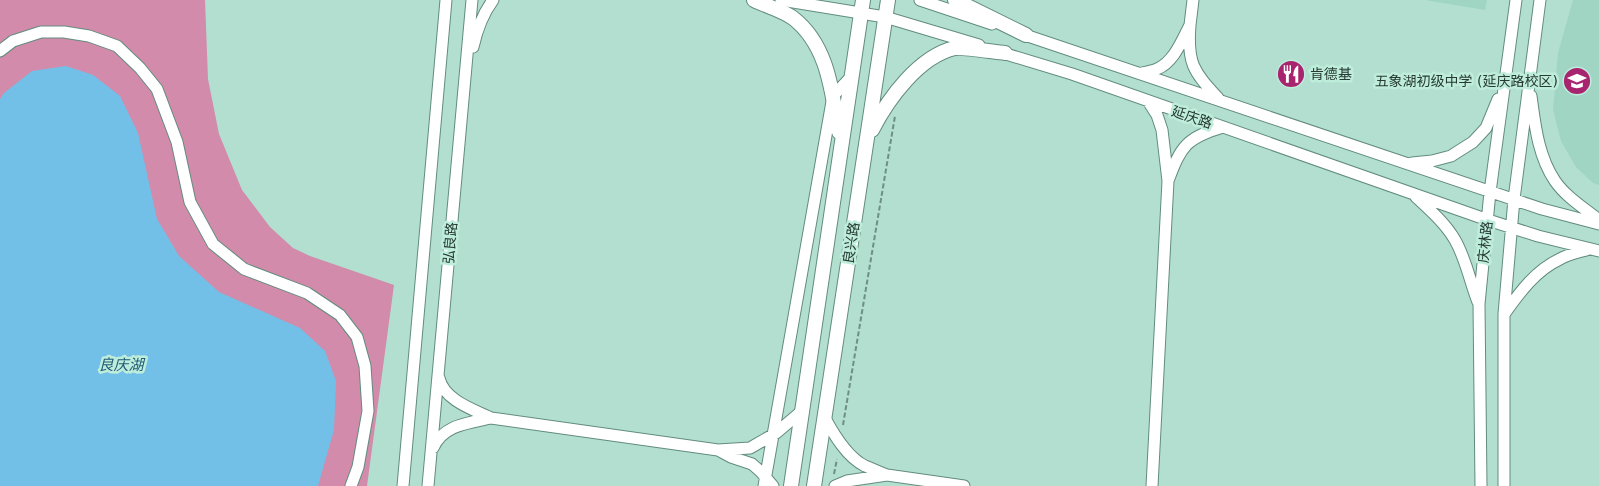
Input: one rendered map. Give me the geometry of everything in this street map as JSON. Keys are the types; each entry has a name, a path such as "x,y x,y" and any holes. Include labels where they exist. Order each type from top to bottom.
{"main road":[{"path":"754,0 791,17 806,31 817,46 827,71 842,144"},
{"name":"良兴路","path":"814,486 888,0"},
{"path":"955,0 1026,35"},
{"name":"良兴路","path":"792,486 862,6"},
{"path":"867,139 883,108 928,60 956,48 1005,53"}],"street":[{"name":"弘良路","path":"403,486 446,0"},
{"name":"弘良路","path":"428,486 472,0"},
{"path":"464,86 478,28 484,12 494,0"},
{"name":"延庆路","path":"781,0 862,6 885,17 1072,74 1511,228 1594,250"},
{"name":"延庆路","path":"920,0 1142,73 1542,210 1599,224"},
{"path":"1193,0 1188,44 1192,64 1201,80 1219,100"},
{"name":"庆林路","path":"1480,486 1479,304 1490,192 1516,0"},
{"name":"庆林路","path":"1504,486 1504,314 1514,199 1528,80 1540,0"},
{"path":"1142,73 1159,68 1170,59 1190,25"},
{"path":"0,50 13,41 41,32 64,32 89,36 117,46 158,89 177,142 190,202 213,244 244,269 307,293 340,315 357,337 366,375 368,411 358,467 351,486"},
{"path":"767,483 773,435 833,96 852,77"},
{"path":"1528,80 1542,156 1555,181 1571,198 1599,220"},
{"path":"1408,164 1432,162 1451,156 1473,142 1486,128 1505,81"},
{"path":"1148,101 1157,115 1162,130 1168,181 1152,486"},
{"path":"1168,181 1178,155 1185,145 1195,137 1222,127"},
{"path":"1413,194 1439,219 1455,240 1479,304"},
{"path":"1504,314 1526,285 1543,269 1560,258 1594,250"},
{"path":"438,373 441,387 449,394 465,406 491,418 718,450 750,448 773,435 802,411"},
{"path":"431,451 437,439 450,428 491,418"},
{"path":"825,418 836,439 864,465 887,475 964,486"},
{"path":"718,450 731,457 752,464 767,483"},
{"path":"834,482 887,475"}],"path":[{"path":"834,482 895,116"}],"shaded area":[{"name":"良庆湖","path":"0,0 205,0 208,79 219,134 242,190 270,227 293,248 310,256 394,285 367,486 0,486"},
{"path":"1425,0 1487,0 1485,10"},
{"name":"五象湖初级中学 (延庆路校区)","path":"1573,0 1599,0 1599,185 1593,183 1576,167 1561,141 1553,110 1558,53"}],"water":[{"name":"良庆湖","path":"66,66 93,75 120,96 138,133 157,219 179,256 219,292 300,328 325,351 336,381 334,430 318,486 0,486 0,99 4,93 32,71"}],"place":[{"name":"肯德基","path":"1291,74"},
{"name":"五象湖初级中学 (延庆路校区)","path":"1577,81"}]}
